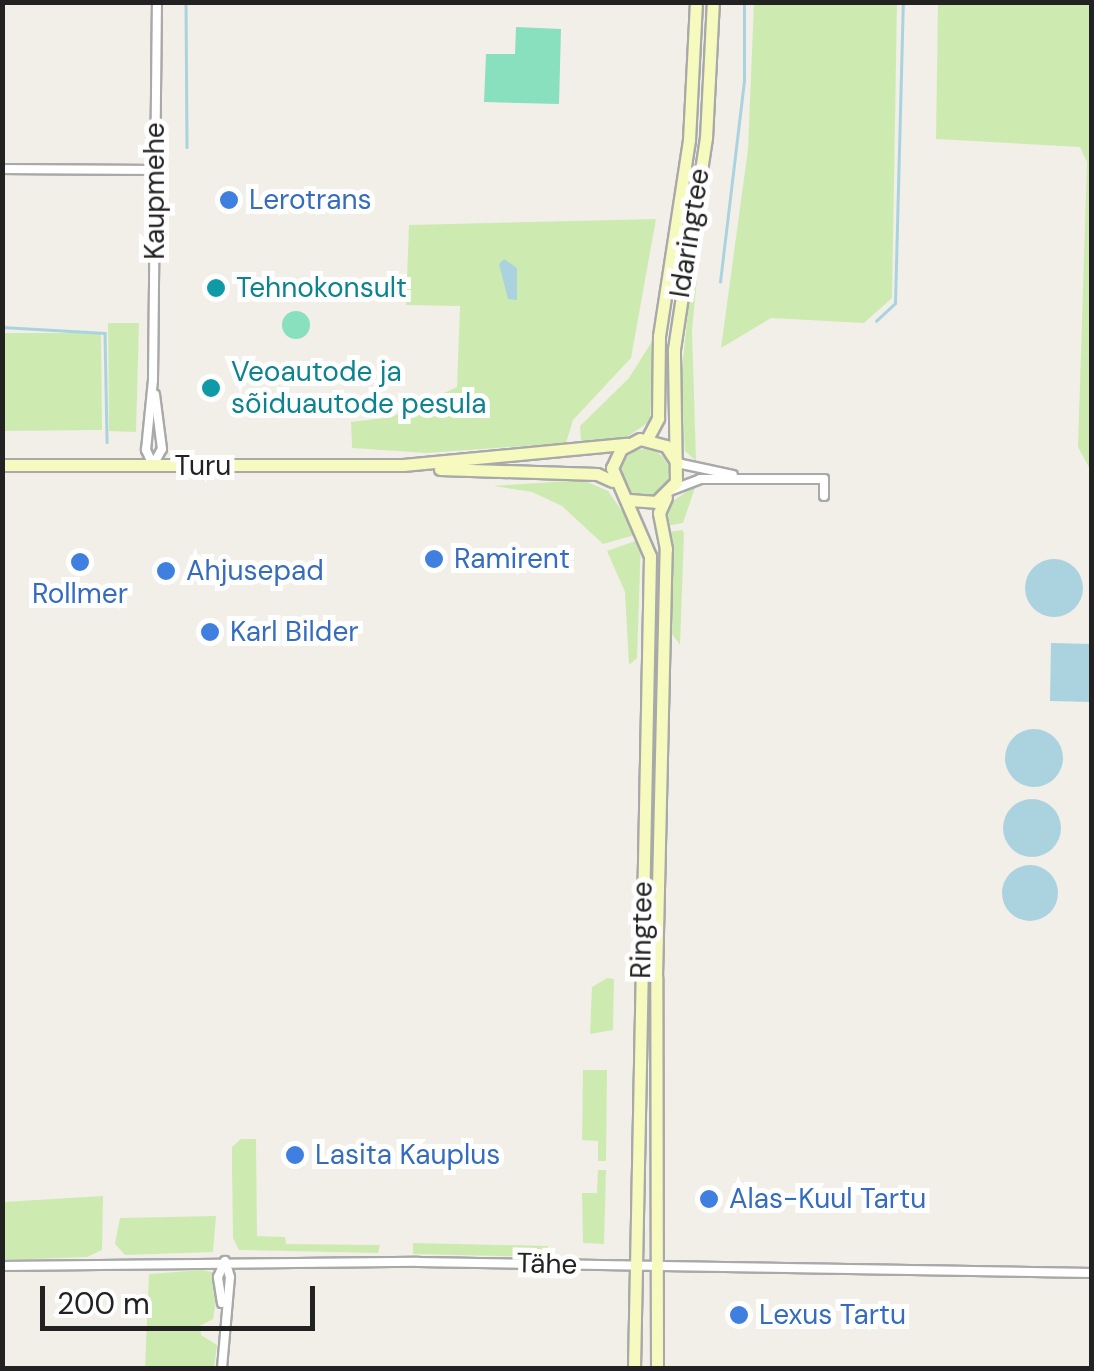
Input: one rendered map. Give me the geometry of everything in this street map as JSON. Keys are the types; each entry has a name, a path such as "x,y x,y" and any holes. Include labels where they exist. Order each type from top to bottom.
{"main road":[{"name":"Idaringtee","path":"647,439 658,418 660,336 689,140 696,2"},
{"name":"Idaringtee","path":"676,463 674,350 706,138 712,2"},
{"path":"647,439 666,446 676,463 669,494 646,504 626,498 614,482 614,461 627,444 647,439"},
{"name":"Turu","path":"404,466 627,444"},
{"name":"Turu","path":"2,465 404,466 520,476 597,474 614,482"},
{"name":"Ringtee","path":"657,1368 660,1268 656,958 666,549 659,513 669,494"},
{"name":"Ringtee","path":"626,498 650,556 634,1368"}],"street":[{"name":"Kaupmehe","path":"153,466 146,450 153,380 156,2"},
{"path":"2,168 155,170"},
{"name":"Kaupmehe","path":"153,380 162,449 153,466"},
{"path":"676,463 742,478"},
{"path":"669,494 700,479 824,479 824,496"},
{"path":"222,1368 230,1277 224,1261"},
{"name":"Tähe","path":"2,1266 224,1261 1092,1273"}],"green space":[{"path":"754,3 897,3 892,298 864,323 771,318 721,348 748,149"},
{"path":"938,3 1091,3 1091,471 1078,447 1087,162 1080,147 936,139"},
{"path":"516,27 561,29 559,104 484,102 486,54 515,54"},
{"path":"656,219 631,358 573,420 566,443 427,453 352,448 351,422 392,417 457,387 460,306 406,305 409,225"},
{"path":"694,256 699,257 692,330 696,461 685,451 681,378"},
{"path":"296,311 306,315 310,325 306,335 296,339 286,335 282,325 286,315"},
{"path":"108,323 139,323 136,432 109,431"},
{"path":"2,333 101,333 102,430 3,431"},
{"path":"654,338 650,421 627,437 589,446 581,440 580,426 629,378"},
{"path":"645,449 662,456 669,473 662,490 645,497 628,490 621,473 628,456"},
{"path":"583,480 608,491 638,534 603,544 562,506 532,492 493,486"},
{"path":"696,485 683,523 667,526 670,503"},
{"path":"682,530 680,645 672,634 668,532"},
{"path":"641,539 637,658 629,665 625,592 607,551"},
{"path":"607,978 614,979 613,1030 590,1034 592,987"},
{"path":"583,1070 607,1070 606,1161 598,1161 598,1141 582,1140"},
{"path":"241,1139 256,1139 257,1236 285,1237 286,1244 380,1245 378,1253 239,1250 233,1238 232,1147"},
{"path":"598,1170 606,1170 604,1244 583,1243 582,1193 597,1193"},
{"path":"103,1196 102,1250 87,1257 3,1260 3,1202"},
{"path":"216,1216 213,1252 125,1255 115,1244 120,1218"},
{"path":"413,1243 548,1246 548,1257 413,1254"},
{"path":"212,1272 217,1296 213,1319 200,1326 201,1335 217,1345 214,1368 145,1368 149,1274"}],"water":[{"path":"504,259 517,268 517,300 508,299 499,264"},
{"path":"1054,559 1074,568 1083,588 1074,608 1054,617 1034,608 1025,588 1034,568"},
{"path":"1051,643 1091,644 1091,702 1050,701"},
{"path":"1034,729 1054,738 1063,758 1054,778 1034,787 1014,778 1005,758 1014,738"},
{"path":"1032,799 1052,808 1061,828 1052,848 1032,857 1012,848 1003,828 1012,808"},
{"path":"1030,865 1050,873 1058,893 1050,913 1030,921 1010,913 1002,893 1010,873"}],"waterway":[{"path":"186,2 187,147"},
{"path":"720,282 744,80 744,2"},
{"path":"876,321 895,303 903,2"},
{"path":"2,327 105,333 107,442"}],"place":[{"name":"Lerotrans","path":"229,200"},
{"name":"Tehnokonsult","path":"216,288"},
{"name":"Veoautode ja sõiduautode pesula","path":"211,388"},
{"name":"Ramirent","path":"434,559"},
{"name":"Rollmer","path":"80,562"},
{"name":"Ahjusepad","path":"166,571"},
{"name":"Karl Bilder","path":"210,632"},
{"name":"Lasita Kauplus","path":"295,1155"},
{"name":"Alas-Kuul Tartu","path":"709,1199"},
{"name":"Lexus Tartu","path":"739,1315"}]}
